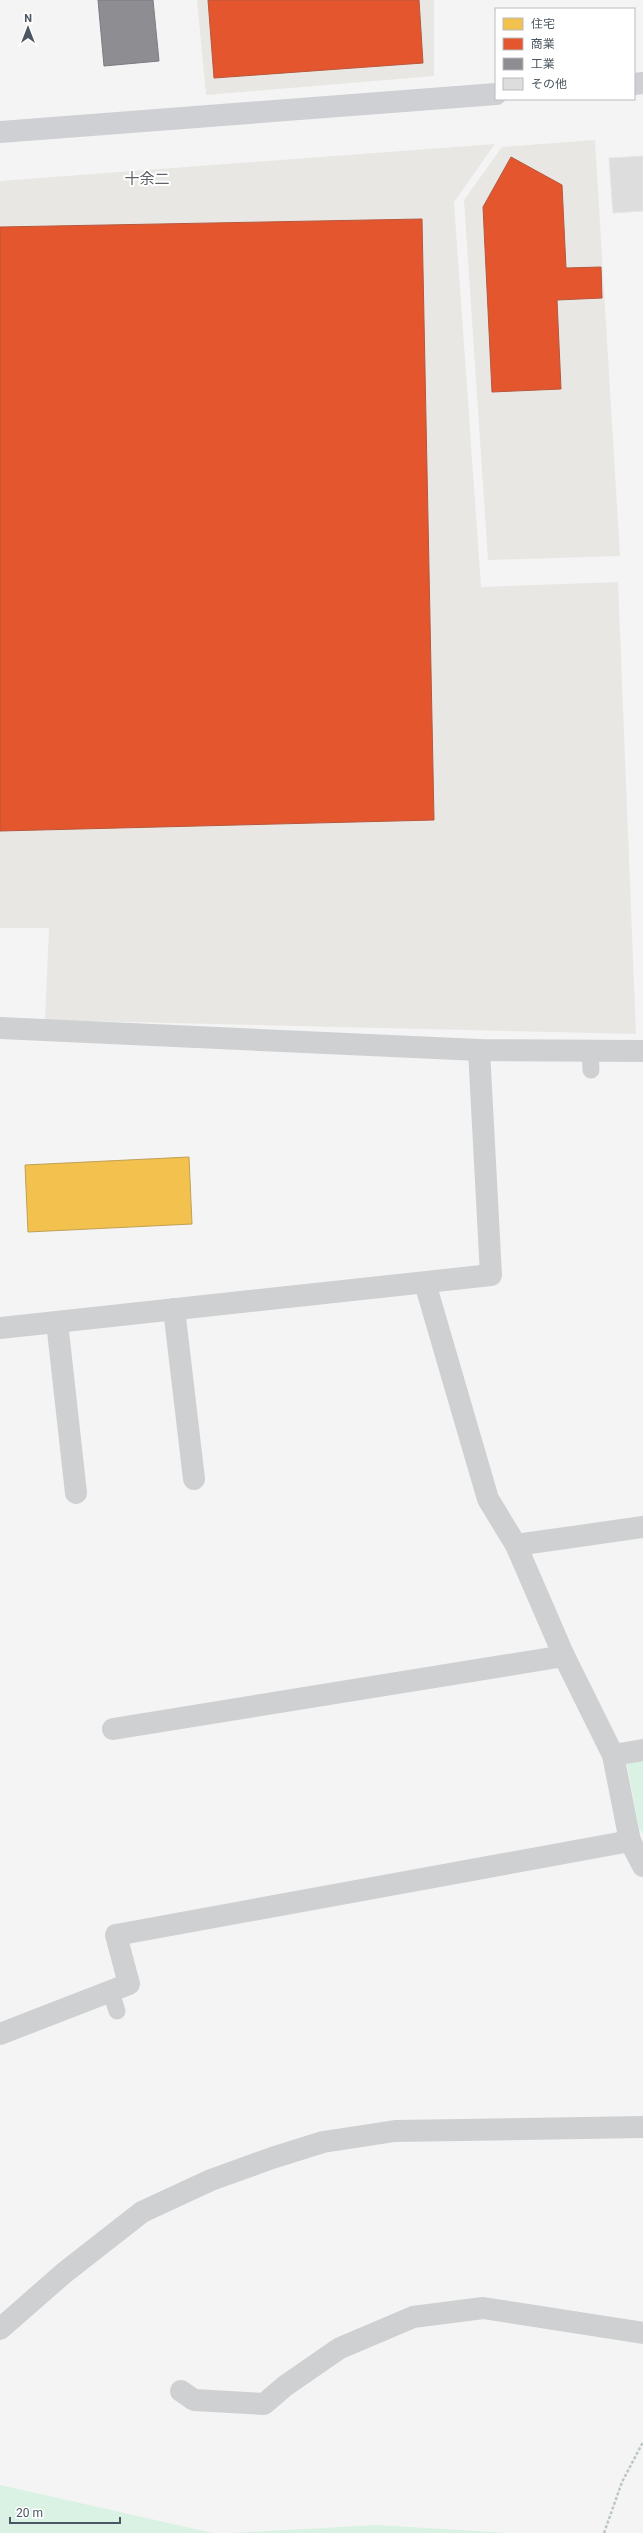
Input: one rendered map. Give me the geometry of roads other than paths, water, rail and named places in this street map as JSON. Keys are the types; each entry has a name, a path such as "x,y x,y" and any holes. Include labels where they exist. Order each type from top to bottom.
{"street":[{"path":"0,132 495,94"},
{"path":"0,1028 479,1050 590,1061 643,1051"},
{"path":"0,1328 491,1275 479,1050"},
{"path":"425,1282 488,1499 516,1545 564,1656 613,1755 630,1841 643,1866"},
{"path":"174,1309 194,1479"},
{"path":"57,1322 76,1493"},
{"path":"516,1545 643,1527"},
{"path":"113,1729 564,1656"},
{"path":"613,1755 643,1750"},
{"path":"0,2034 114,2001 130,1984 116,1935 630,1841"},
{"path":"0,2329 64,2273 142,2212 211,2180 294,2151 323,2142 395,2131 643,2127"},
{"path":"181,2391 194,2400 264,2404 340,2348 412,2317 483,2308 643,2333"}],"district":[{"name":"十余二","path":"147,179"}]}
